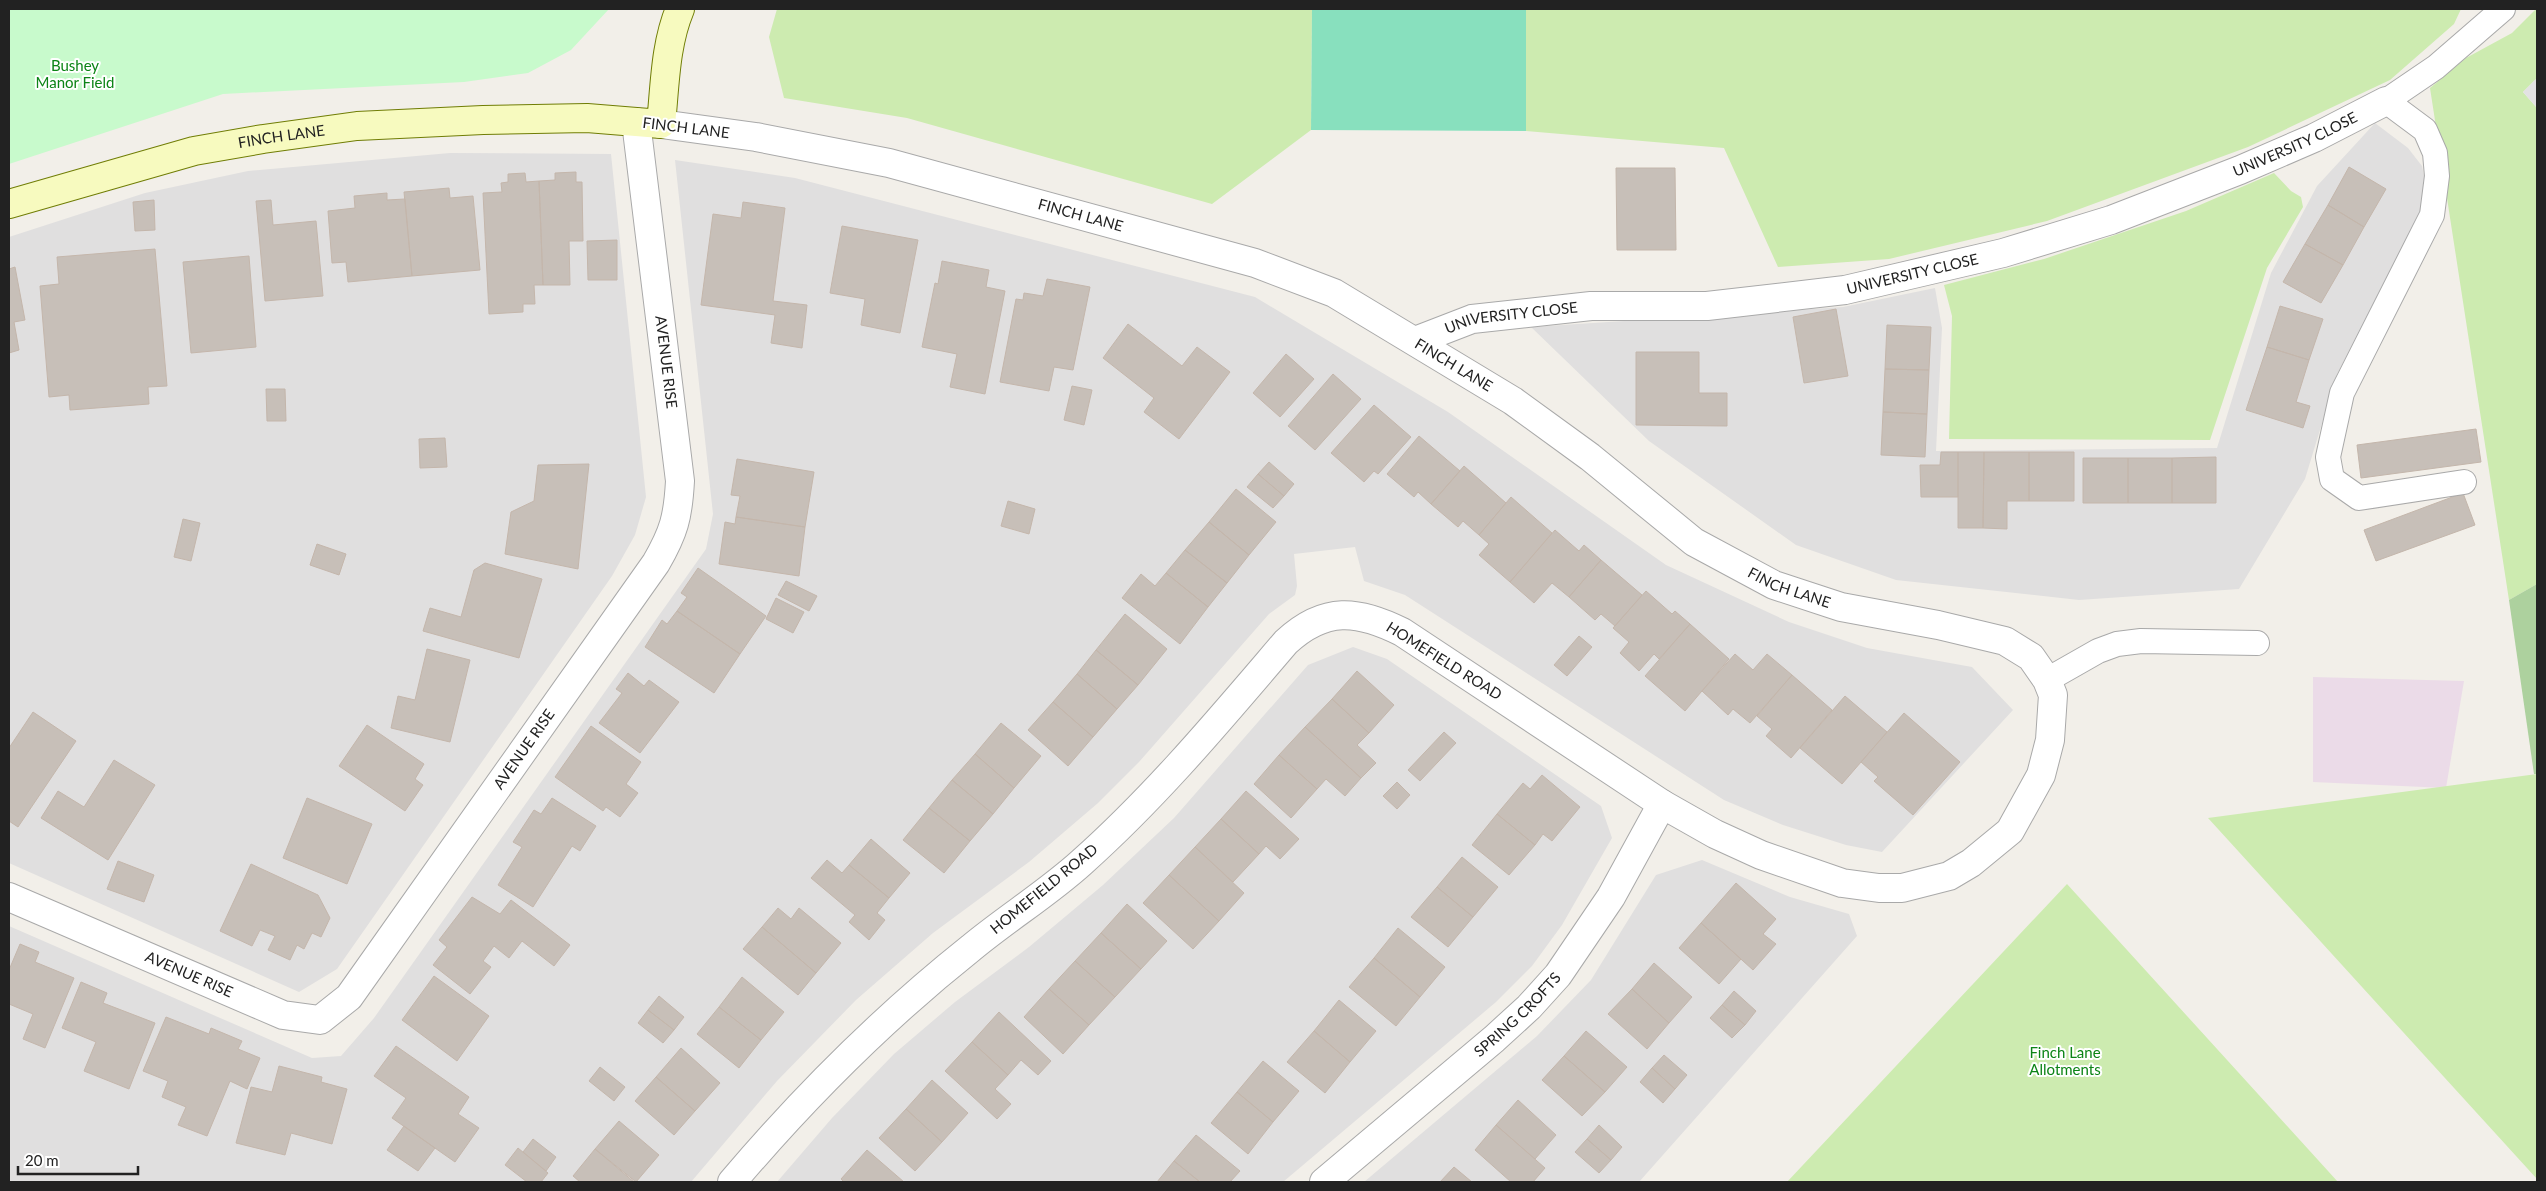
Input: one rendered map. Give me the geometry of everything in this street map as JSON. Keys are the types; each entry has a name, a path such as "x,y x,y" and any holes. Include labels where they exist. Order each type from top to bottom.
{"street":[{"path":"649,123 671,36 680,9"},
{"name":"UNIVERSITY CLOSE","path":"1415,341 1472,319 1591,306 1707,306 1835,291 2003,253 2111,220 2240,170 2314,138 2386,101"},
{"name":"FINCH LANE","path":"9,204 194,151 338,129 483,120 586,118 649,123 756,137 889,163 1255,262 1334,293 1521,407 1590,457 1694,542 1774,585 1841,607 1938,625 2005,641 2031,658 2047,680"},
{"name":"AVENUE RISE","path":"9,897 283,1015 320,1020 349,997 656,563 671,537 679,512 680,481 649,123"},
{"name":"HOMEFIELD ROAD","path":"732,1182 818,1084 896,1011 948,967 1081,863 1165,782 1286,642 1301,628 1320,619 1345,614 1363,615 1402,632 1662,804 1715,834 1761,855 1842,882 1879,888 1902,888 1949,876 1971,863 2010,831 2041,775 2050,740 2053,695 2047,680"},
{"name":"SPRING CROFTS","path":"1324,1182 1494,1039 1547,988 1558,975 1611,897 1662,804"}],"lane":[{"path":"2464,482 2359,498 2332,479 2328,457 2342,393 2432,215 2437,176 2435,153 2425,130 2386,101 2436,67 2503,9"},
{"path":"2047,680 2098,651 2117,644 2141,641 2257,643"}],"shaded area":[{"path":"2537,78 2537,108 2523,92"},
{"path":"2375,123 2408,148 2422,166 2426,185 2424,212 2337,374 2305,479 2239,589 2079,600 1896,580 1796,545 1649,441 1531,327 1843,307 1935,288 1942,328 1936,451 2217,448 2271,273 2317,186"},
{"path":"450,153 611,154 646,497 635,535 612,576 337,969 299,992 9,863 9,237 145,193 248,171"},
{"path":"675,160 795,178 1255,297 1448,412 1666,565 1789,622 1867,648 1972,667 2013,710 1882,852 1846,845 1783,825 1724,800 1405,595 1364,581 1355,547 1294,554 1297,586 1295,595 1269,614 1139,762 1098,803 1029,862 933,933 856,1000 777,1081 691,1182 9,1182 9,926 312,1058 341,1056 374,1018 706,549 713,514"},
{"path":"1353,647 1387,659 1601,806 1612,838 1562,925 1532,966 1496,1002 1283,1182 777,1182 832,1118 894,1054 955,1002 1029,947 1103,885 1174,818 1308,665"},
{"path":"2313,677 2464,681 2446,788 2313,782"},
{"path":"1702,860 1790,897 1849,914 1857,936 1639,1182 1364,1182 1537,1036 1591,980 1656,875"}],"green space":[{"name":"Bushey Manor Field","path":"9,9 609,9 571,50 528,73 464,82 223,94 9,164"},
{"path":"777,9 1312,9 1311,130 1212,204 907,118 784,98 769,37"},
{"path":"1312,9 1526,9 1526,131 1311,130"},
{"path":"1526,9 2461,9 2454,24 2390,80 2248,147 2047,221 1889,259 1778,267 1724,148 1526,131"},
{"path":"2536,9 2537,78 2523,92 2537,108 2537,584 2509,600 2430,88 2466,58 2512,33"},
{"path":"2274,173 2291,191 2301,197 2303,207 2267,268 2210,440 1949,439 1952,316 1944,285 2044,259 2186,211"},
{"path":"2537,584 2537,774 2534,774 2509,600"},
{"path":"2537,774 2537,1179 2208,818"},
{"name":"Finch Lane Allotments","path":"2067,884 2338,1182 1787,1182"}],"building":[{"path":"2349,167 2386,189 2364,227 2328,205"},
{"path":"1616,168 1675,168 1676,250 1617,250"},
{"path":"576,172 576,182 582,182 583,241 569,241 570,285 543,285 539,181 555,180 555,173"},
{"path":"525,173 526,182 539,181 543,285 534,285 535,304 523,304 523,312 489,314 483,193 502,192 501,183 508,182 508,174"},
{"path":"449,188 450,198 473,196 480,270 412,276 404,192"},
{"path":"387,193 387,200 405,199 412,276 348,282 346,262 332,263 328,211 355,208 354,196"},
{"path":"154,200 155,230 135,231 133,202"},
{"path":"271,200 273,225 316,221 323,296 265,301 256,201"},
{"path":"743,202 785,208 773,301 807,305 802,348 771,343 775,315 701,305 713,214 741,218"},
{"path":"2328,205 2364,227 2343,265 2305,244"},
{"path":"842,226 918,240 900,333 861,325 865,299 830,293"},
{"path":"617,240 617,280 588,280 587,241"},
{"path":"2305,244 2343,265 2321,303 2283,282"},
{"path":"155,249 167,386 148,387 149,404 70,410 69,395 49,397 40,286 59,284 57,257"},
{"path":"249,256 256,347 191,353 183,262"},
{"path":"942,261 989,270 986,287 1005,291 985,394 950,387 957,354 922,347 935,283 938,284"},
{"path":"15,267 25,320 14,322 19,350 9,353 9,269"},
{"path":"1047,279 1090,287 1073,370 1054,367 1049,391 1000,382 1016,299 1023,300 1024,293 1043,296"},
{"path":"2280,306 2323,319 2309,360 2267,347"},
{"path":"1836,309 1848,376 1804,383 1793,317"},
{"path":"1128,324 1182,366 1197,347 1230,372 1179,439 1144,412 1154,398 1103,358"},
{"path":"1887,325 1931,327 1929,370 1885,369"},
{"path":"2267,347 2309,360 2296,402 2310,406 2303,428 2246,410"},
{"path":"1636,352 1699,352 1699,393 1727,393 1727,426 1636,425"},
{"path":"1286,354 1314,379 1280,417 1253,393"},
{"path":"1885,369 1929,370 1927,414 1883,412"},
{"path":"1333,374 1361,399 1315,450 1288,426"},
{"path":"1072,386 1092,390 1084,425 1064,420"},
{"path":"266,389 285,389 286,421 267,421"},
{"path":"1374,405 1411,437 1378,474 1374,471 1364,482 1331,453"},
{"path":"1883,412 1927,414 1925,457 1881,455"},
{"path":"2476,429 2481,462 2361,478 2357,445"},
{"path":"1419,436 1460,471 1431,504 1418,492 1414,497 1387,474"},
{"path":"445,438 447,467 420,468 419,439"},
{"path":"1941,452 1958,452 1958,497 1921,497 1920,465 1940,465"},
{"path":"1958,452 1984,452 1983,528 1958,528"},
{"path":"1984,452 2029,452 2029,501 2007,501 2007,529 1983,528"},
{"path":"2029,452 2074,452 2074,501 2029,501"},
{"path":"2216,457 2216,503 2172,503 2172,458"},
{"path":"2083,458 2128,458 2128,503 2083,503"},
{"path":"2128,458 2172,458 2172,503 2128,503"},
{"path":"737,459 814,472 805,527 736,517 740,496 731,495"},
{"path":"1269,462 1294,484 1284,496 1258,474"},
{"path":"589,464 578,569 505,554 511,512 534,501 538,465"},
{"path":"1464,466 1506,503 1479,535 1463,521 1458,527 1431,504"},
{"path":"1258,474 1284,496 1273,508 1247,487"},
{"path":"1236,489 1276,522 1249,555 1209,522"},
{"path":"2463,493 2475,525 2376,561 2364,530"},
{"path":"1511,497 1552,533 1510,582 1479,555 1489,544 1479,535"},
{"path":"1008,501 1035,509 1029,534 1001,526"},
{"path":"736,517 805,527 799,576 719,564 725,522 735,524"},
{"path":"183,519 200,523 191,561 174,557"},
{"path":"1209,522 1249,555 1227,583 1185,550"},
{"path":"1555,530 1579,551 1584,545 1601,560 1569,597 1552,583 1534,603 1510,582"},
{"path":"317,544 346,554 339,575 310,565"},
{"path":"1185,550 1227,583 1208,607 1166,573"},
{"path":"1601,560 1642,595 1615,626 1601,614 1595,620 1569,597"},
{"path":"485,563 542,579 519,658 423,631 430,608 461,617 474,570"},
{"path":"698,568 766,616 740,654 677,611 687,597 681,593"},
{"path":"1166,573 1208,607 1180,644 1122,598 1141,574 1155,586"},
{"path":"786,581 817,596 809,611 778,595"},
{"path":"1646,591 1672,614 1675,611 1690,624 1659,659 1654,654 1639,671 1620,653 1629,642 1613,628"},
{"path":"776,598 804,612 793,633 766,619"},
{"path":"677,611 740,654 714,693 645,647 662,620 667,624"},
{"path":"1125,614 1167,649 1138,685 1096,650"},
{"path":"1690,624 1729,659 1685,711 1645,676"},
{"path":"1579,636 1592,647 1567,676 1554,665"},
{"path":"427,649 470,660 450,742 391,728 398,696 415,700"},
{"path":"1096,650 1138,685 1117,709 1077,674"},
{"path":"1735,654 1753,670 1767,654 1792,675 1750,723 1733,709 1728,715 1702,691"},
{"path":"1357,671 1394,705 1369,733 1332,699"},
{"path":"628,673 644,686 649,680 679,702 640,753 599,723 622,693 616,689"},
{"path":"1077,674 1117,709 1093,737 1053,702"},
{"path":"1792,675 1832,710 1791,758 1766,736 1772,729 1757,716"},
{"path":"1845,696 1887,732 1842,784 1800,748"},
{"path":"1332,699 1369,733 1357,745 1376,763 1361,778 1305,727"},
{"path":"1053,702 1093,737 1068,766 1028,730"},
{"path":"33,712 76,741 18,827 9,821 9,748"},
{"path":"1904,713 1960,762 1913,815 1874,781 1878,777 1861,762"},
{"path":"1001,723 1041,756 1014,788 975,754"},
{"path":"367,725 424,764 415,779 423,785 405,811 339,766"},
{"path":"591,726 641,762 626,784 638,793 620,817 606,807 603,811 555,777"},
{"path":"1305,727 1361,778 1345,796 1326,779 1317,789 1279,755"},
{"path":"1444,732 1456,743 1420,781 1408,770"},
{"path":"975,754 1014,788 993,814 952,780"},
{"path":"1279,755 1317,789 1291,818 1254,784"},
{"path":"114,760 155,785 108,860 41,818 58,791 84,807"},
{"path":"1542,775 1580,807 1552,841 1543,834 1535,845 1497,814 1523,783 1530,789"},
{"path":"952,780 993,814 970,841 929,808"},
{"path":"1397,782 1410,795 1397,809 1383,796"},
{"path":"1246,791 1299,839 1280,859 1266,846 1259,854 1221,819"},
{"path":"307,798 372,824 347,884 283,858"},
{"path":"552,798 596,826 580,851 572,846 533,907 498,885 522,847 513,842 534,810 541,814"},
{"path":"929,808 970,841 944,873 903,840"},
{"path":"1497,814 1535,845 1509,875 1472,845"},
{"path":"1221,819 1259,854 1233,882 1195,847"},
{"path":"871,839 910,873 889,898 849,865"},
{"path":"1195,847 1244,893 1219,921 1169,875"},
{"path":"1462,857 1498,887 1473,917 1437,887"},
{"path":"827,860 842,873 849,865 889,898 877,913 885,920 869,940 849,922 855,915 811,878"},
{"path":"118,861 154,875 144,902 107,889"},
{"path":"251,864 318,895 330,918 321,937 312,933 304,949 297,945 290,960 268,950 275,936 260,930 252,946 220,931"},
{"path":"1169,875 1219,921 1193,949 1143,903"},
{"path":"1736,883 1776,919 1763,934 1776,944 1753,970 1701,923"},
{"path":"1437,887 1473,917 1448,947 1411,917"},
{"path":"472,897 500,914 511,900 570,945 554,966 522,941 509,958 494,946 483,961 491,967 470,994 433,965 447,947 439,940"},
{"path":"1127,904 1167,941 1141,969 1101,933"},
{"path":"778,908 791,919 799,908 841,943 816,973 762,927"},
{"path":"1701,923 1741,959 1719,984 1679,948"},
{"path":"762,927 816,973 798,995 743,949"},
{"path":"1398,928 1445,967 1420,997 1374,958"},
{"path":"1101,933 1141,969 1115,997 1075,961"},
{"path":"20,944 39,952 35,962 74,978 45,1048 23,1039 33,1014 9,1004 9,970"},
{"path":"1374,958 1420,997 1396,1026 1349,987"},
{"path":"1075,961 1115,997 1089,1025 1049,989"},
{"path":"1654,963 1692,997 1669,1023 1632,989"},
{"path":"434,976 489,1016 457,1061 402,1020"},
{"path":"742,977 784,1012 761,1040 719,1007"},
{"path":"81,982 107,993 103,1003 155,1023 129,1089 84,1071 96,1042 62,1028"},
{"path":"1049,989 1089,1025 1063,1054 1024,1017"},
{"path":"1632,989 1669,1023 1647,1049 1608,1014"},
{"path":"1734,991 1756,1011 1745,1025 1722,1005"},
{"path":"659,996 684,1017 674,1030 648,1010"},
{"path":"1339,1000 1376,1031 1350,1062 1314,1031"},
{"path":"1722,1005 1745,1025 1732,1038 1710,1018"},
{"path":"719,1007 761,1040 739,1068 697,1034"},
{"path":"648,1010 674,1030 663,1043 638,1023"},
{"path":"999,1012 1051,1061 1038,1075 1021,1060 1008,1075 972,1042"},
{"path":"166,1017 209,1034 211,1028 242,1041 238,1049 260,1058 247,1089 230,1081 207,1136 178,1125 186,1107 162,1097 168,1081 143,1071"},
{"path":"1314,1031 1350,1062 1325,1093 1287,1062"},
{"path":"1586,1031 1627,1067 1605,1092 1564,1056"},
{"path":"972,1042 1008,1075 995,1089 1011,1104 997,1119 945,1071"},
{"path":"396,1046 469,1097 458,1114 479,1128 455,1162 392,1118 406,1098 374,1076"},
{"path":"681,1048 720,1083 695,1111 656,1077"},
{"path":"1664,1055 1687,1075 1675,1089 1652,1068"},
{"path":"1564,1056 1605,1092 1582,1116 1542,1080"},
{"path":"1263,1061 1299,1091 1273,1122 1237,1092"},
{"path":"279,1066 322,1077 321,1082 347,1089 332,1144 291,1133 285,1155 236,1143 251,1087 272,1092"},
{"path":"600,1067 625,1087 614,1101 589,1081"},
{"path":"1652,1068 1675,1089 1663,1103 1640,1082"},
{"path":"656,1077 695,1111 674,1135 635,1101"},
{"path":"932,1080 968,1113 942,1142 906,1109"},
{"path":"1237,1092 1273,1122 1248,1154 1211,1123"},
{"path":"1518,1100 1556,1135 1535,1159 1496,1125"},
{"path":"906,1109 942,1142 915,1171 879,1138"},
{"path":"619,1121 659,1155 636,1182 595,1149"},
{"path":"1496,1125 1545,1168 1533,1182 1511,1182 1475,1150"},
{"path":"1599,1125 1622,1147 1611,1160 1587,1139"},
{"path":"404,1126 435,1148 418,1171 387,1150"},
{"path":"1196,1135 1240,1171 1230,1182 1200,1182 1174,1161"},
{"path":"533,1139 556,1157 546,1171 523,1152"},
{"path":"1587,1139 1611,1160 1599,1173 1575,1152"},
{"path":"518,1148 548,1173 541,1182 527,1182 505,1165"},
{"path":"595,1149 634,1182 580,1182 573,1176"},
{"path":"867,1150 904,1182 844,1182 841,1179"},
{"path":"1174,1161 1200,1182 1157,1182"},
{"path":"1454,1167 1472,1182 1440,1182"}]}
